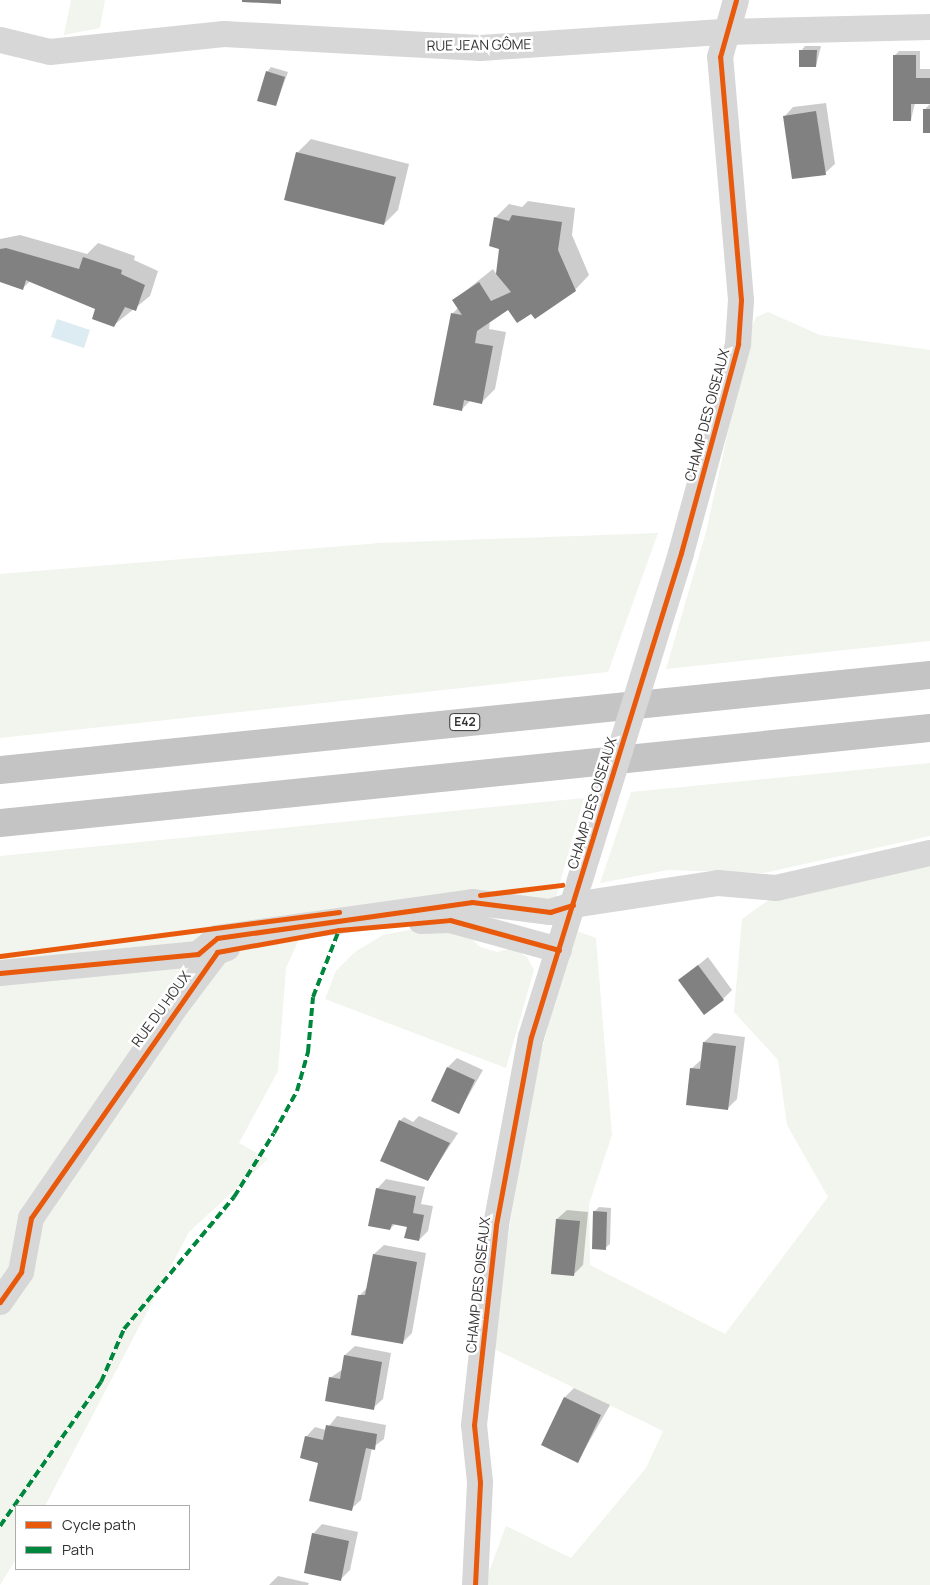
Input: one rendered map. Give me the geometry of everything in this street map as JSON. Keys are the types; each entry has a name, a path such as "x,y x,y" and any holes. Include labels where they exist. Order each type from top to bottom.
{"highway":[{"name":"E42","path":"0,770 930,675"},
{"path":"0,823 930,728"}],"street":[{"name":"CHAMP DES OISEAUX","path":"475,1585 480,1482 474,1425 496,1225 531,1036 681,553 738,344 741,300 720,57 725,32 736,0"},
{"name":"RUE JEAN GÔME","path":"0,40 50,52 224,34 444,48 725,32 930,27"},
{"path":"0,973 198,954 217,938 472,902 550,912 576,894 718,883 776,888 930,853"},
{"name":"RUE DU HOUX","path":"0,1302 21,1272 31,1218 217,952 340,930 450,920 559,950"}],"shaded area":[{"path":"71,0 105,0 100,28 64,35"},
{"path":"768,312 820,335 930,350 930,641 666,669 706,532 750,332 756,317"},
{"path":"57,319 90,330 84,348 51,337"},
{"path":"658,533 608,672 0,738 0,574 380,543"},
{"path":"930,763 930,836 764,873 668,870 600,883 631,792"},
{"path":"584,798 555,900 310,915 286,968 278,1071 239,1143 268,1159 189,1232 46,1505 15,1505 15,1561 0,1585 0,856"},
{"path":"930,856 930,1585 484,1585 506,1526 571,1558 646,1468 663,1431 490,1347 534,1079 574,930 596,938 612,1135 589,1204 590,1265 725,1334 828,1197 787,1125 778,1060 734,1012 742,919 791,884"},
{"path":"414,929 468,935 480,947 497,952 513,948 527,957 534,970 506,1068 325,999 336,971 355,952 383,935"}],"building":[{"path":"242,0 281,0 281,4 242,2"},
{"path":"799,50 817,50 816,67 799,67"},
{"path":"893,55 916,55 916,78 930,78 930,104 911,104 911,121 893,121"},
{"path":"266,71 285,77 276,106 257,101"},
{"path":"923,109 930,109 930,133 923,133"},
{"path":"816,111 826,175 792,179 783,116"},
{"path":"296,152 396,177 384,225 284,200"},
{"path":"512,215 562,222 558,250 576,291 535,319 531,314 517,323 508,310 477,331 475,343 493,346 482,404 464,400 462,411 433,405 451,313 462,315 452,300 479,282 491,301 511,292 496,274 499,249 489,246 494,217 509,221"},
{"path":"6,248 79,269 83,257 122,270 121,274 145,285 136,311 125,307 114,327 92,319 95,309 26,280 23,290 0,282 0,249"},
{"path":"698,965 724,1000 704,1015 678,980"},
{"path":"703,1042 736,1046 728,1110 686,1105 690,1068 700,1069"},
{"path":"447,1067 475,1080 459,1114 431,1101"},
{"path":"399,1120 450,1143 428,1181 380,1161"},
{"path":"376,1188 416,1196 413,1213 424,1215 419,1241 404,1238 407,1227 392,1224 390,1230 368,1226"},
{"path":"593,1211 607,1212 606,1250 592,1249"},
{"path":"556,1219 580,1221 574,1276 551,1274"},
{"path":"373,1254 417,1262 403,1344 351,1335 358,1295 365,1295"},
{"path":"344,1355 382,1362 374,1410 325,1401 329,1377 340,1379"},
{"path":"564,1397 601,1415 578,1463 541,1445"},
{"path":"326,1425 377,1434 375,1450 366,1448 352,1511 309,1501 318,1463 300,1458 305,1436 323,1440"},
{"path":"312,1533 349,1541 341,1581 304,1573"}],"marked path":[{"path":"0,1526 101,1382 124,1329 234,1197 274,1133 297,1091 308,1052 313,997 339,930"}],"cycle path":[{"path":"475,1585 480,1482 474,1425 496,1225 531,1037 681,553 738,344 741,300 720,57 736,0"},
{"path":"480,895 562,885"},
{"path":"0,973 198,954 217,938 472,902 550,912 573,905"},
{"path":"0,956 339,912"},
{"path":"0,1302 21,1272 31,1218 217,952 339,930 450,920 559,950"}]}
